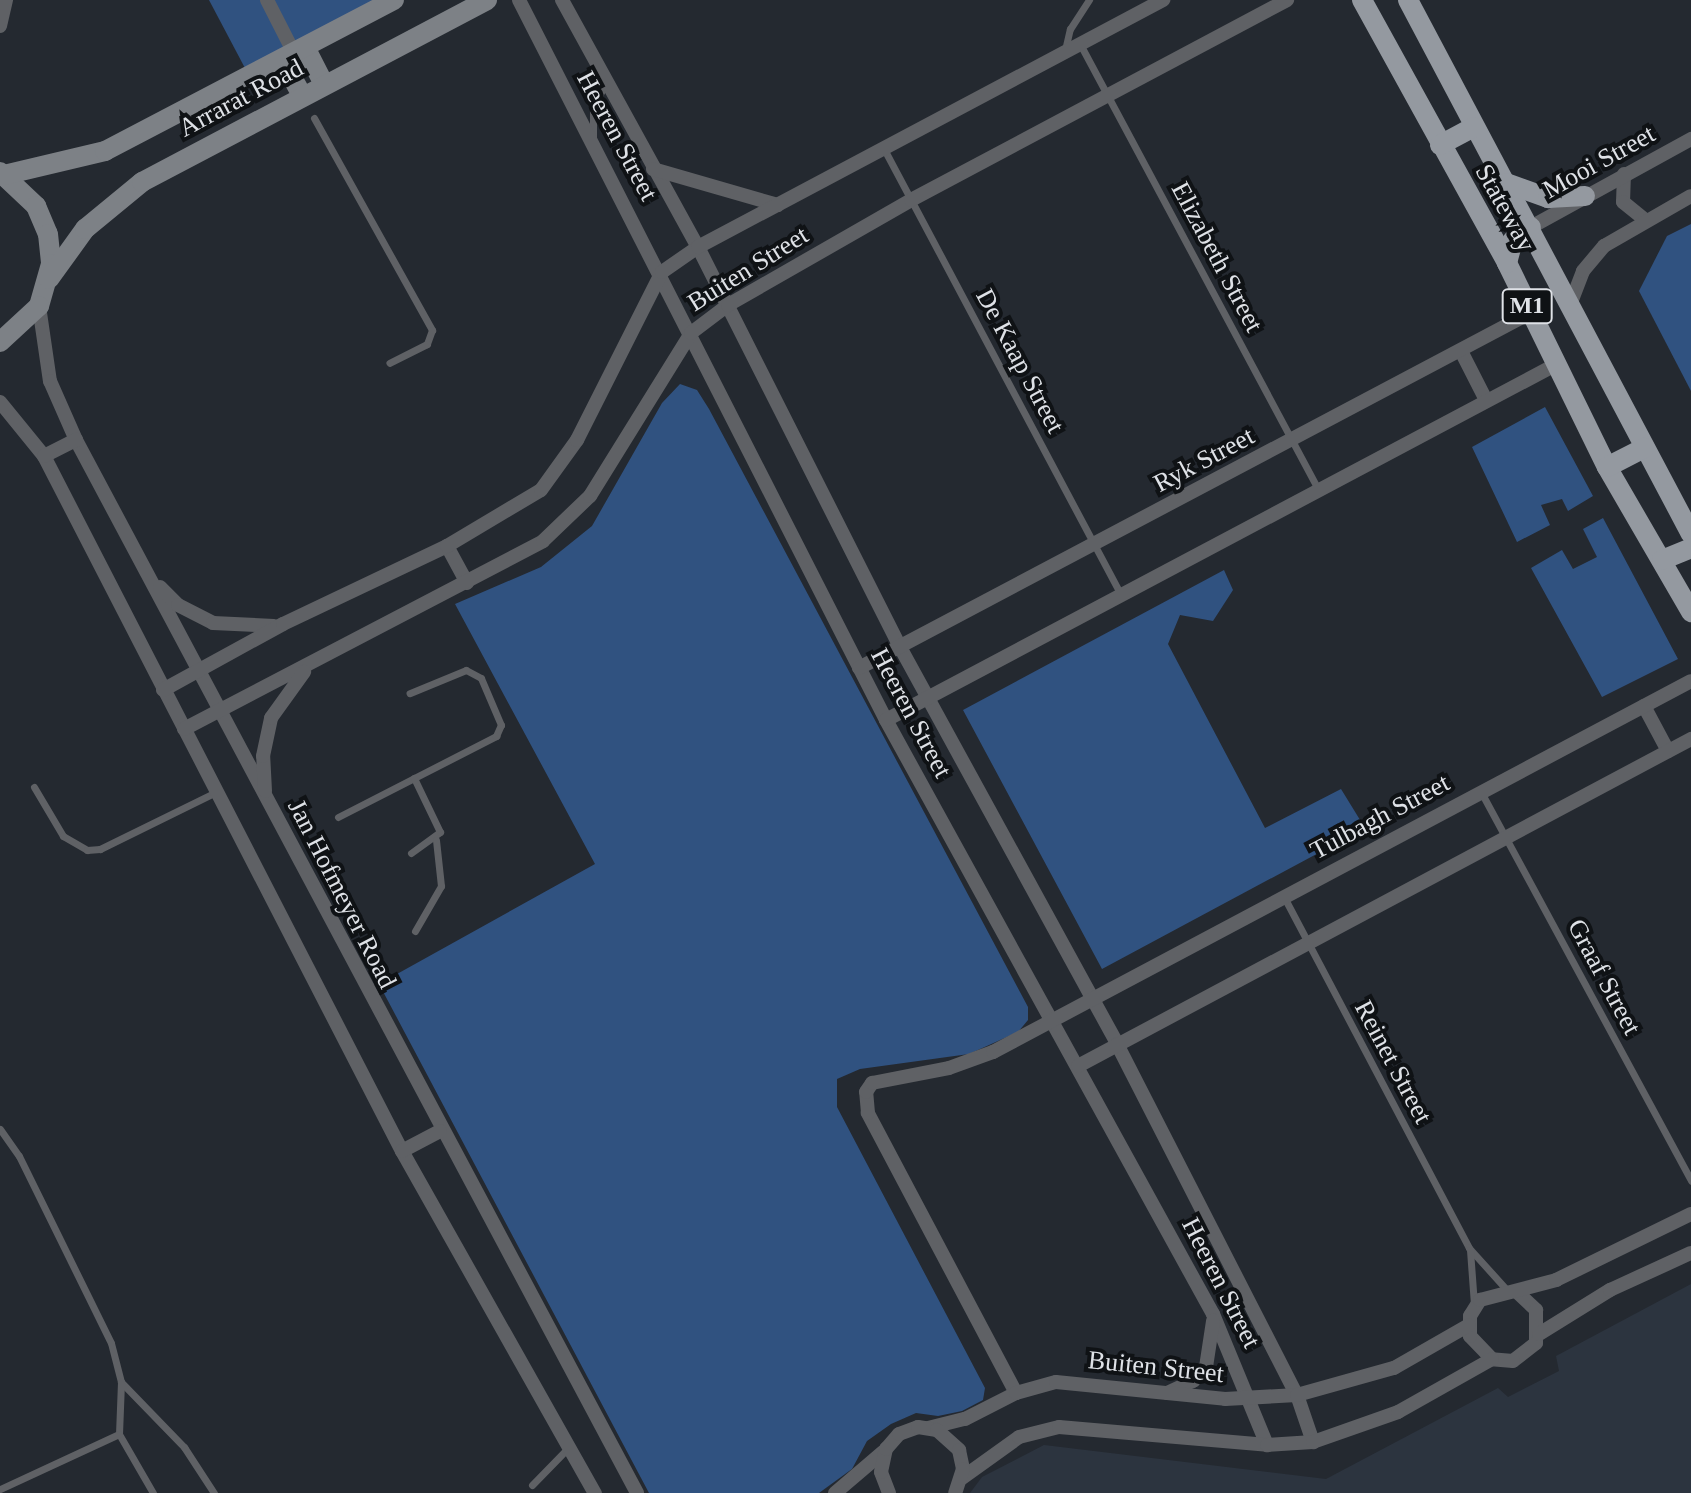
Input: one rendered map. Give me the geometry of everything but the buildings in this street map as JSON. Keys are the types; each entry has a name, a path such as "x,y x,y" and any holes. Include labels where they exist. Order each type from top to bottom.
{"main road":[{"name":"Stateway","path":"1362,0 1507,263 1607,467 1691,612"},
{"name":"Stateway","path":"1410,1 1691,534"},
{"path":"1440,145 1474,127"},
{"path":"1506,183 1548,198 1585,196"},
{"path":"1507,263 1513,240 1531,227"},
{"path":"1607,467 1644,448"},
{"path":"1662,560 1691,548"}],"street":[{"path":"0,26 6,0"},
{"path":"267,0 295,55 302,95"},
{"name":"Arrarat Road","path":"2,174 105,151 295,55 394,0"},
{"name":"Arrarat Road","path":"49,279 85,229 142,182 323,83 487,0"},
{"name":"Heeren Street","path":"519,0 662,272 886,720 1053,1018 1213,1314 1252,1400 1267,1445"},
{"name":"Heeren Street","path":"562,0 698,247 900,647 1117,1044 1297,1395 1313,1442"},
{"name":"Buiten Street","path":"163,690 283,624 508,514 558,470 662,272 698,247 1163,0"},
{"name":"Buiten Street","path":"184,729 307,668 543,541 580,507 691,333 728,305 911,200 1108,96 1269,4 1287,0"},
{"path":"295,55 323,83"},
{"name":"Mooi Street","path":"1531,227 1691,139"},
{"path":"653,169 778,205"},
{"path":"0,342 39,306 49,279 51,249 44,219 28,194 2,174"},
{"path":"1624,174 1623,202 1645,220"},
{"path":"1570,305 1592,258 1645,220 1691,196"},
{"name":"Jan Hofmeyer Road","path":"39,306 50,381 76,440 440,1131 637,1493"},
{"name":"Ryk Street","path":"859,668 1096,546 1530,313"},
{"path":"1461,351 1486,400"},
{"path":"886,720 1120,593 1557,364"},
{"path":"0,402 44,456 402,1151 595,1493"},
{"path":"44,456 76,440"},
{"path":"447,546 467,583"},
{"path":"148,574 178,605 213,623 237,628 283,624"},
{"path":"266,799 263,756 271,718 307,668"},
{"name":"Tulbagh Street","path":"1016,1393 868,1113 866,1092 883,1078 970,1062 1691,681"},
{"path":"1644,706 1668,751"},
{"path":"1078,1066 1691,739"},
{"path":"402,1151 440,1131"},
{"path":"1492,1359 1475,1346 1469,1325 1474,1307 1488,1294 1512,1292 1584,1268 1691,1214"},
{"path":"962,1478 1010,1441 1059,1427 1267,1445 1313,1442 1398,1412 1492,1359 1524,1356 1539,1334 1610,1290 1691,1253"},
{"path":"1512,1292 1536,1310 1539,1334"},
{"path":"1167,1393 1193,1381 1206,1367 1213,1314"},
{"name":"Buiten Street","path":"886,1449 908,1430 965,1419 1016,1393 1077,1382 1252,1400 1297,1395 1394,1368 1469,1325"},
{"path":"928,1428 953,1442 962,1459 962,1478 955,1493"},
{"path":"835,1493 886,1449"},
{"path":"886,1449 881,1472 889,1493"}],"lane":[{"path":"1065,53 1070,29 1089,0"},
{"name":"Elizabeth Street","path":"1080,44 1318,489"},
{"path":"594,144 593,105 608,82"},
{"path":"314,118 432,330 427,344 389,363"},
{"name":"De Kaap Street","path":"884,149 1120,593"},
{"path":"338,817 496,736 501,725 481,678 466,670 410,693"},
{"path":"414,778 440,824 436,840 441,886 415,931"},
{"path":"34,787 63,836 87,850 100,849 216,792"},
{"name":"Graaf Street","path":"1481,792 1691,1181"},
{"path":"411,853 436,840"},
{"name":"Reinet Street","path":"1283,895 1469,1248 1512,1292"},
{"path":"0,1129 101,1319 121,1382 119,1434 153,1493"},
{"name":"Reinet Street","path":"1469,1248 1474,1307"},
{"path":"121,1382 184,1447 214,1493"},
{"path":"0,1489 119,1434"},
{"path":"532,1485 568,1448"}],"shaded area":[{"path":"209,0 376,0 246,70"},
{"path":"1691,224 1691,391 1639,291 1667,236"},
{"path":"680,384 697,390 709,409 1028,1007 1028,1020 1018,1032 969,1054 860,1069 837,1079 837,1107 985,1388 983,1400 962,1411 938,1416 916,1413 891,1424 867,1441 852,1469 819,1493 649,1493 379,984 595,864 455,604 541,567 592,526 662,403"},
{"path":"1545,407 1593,496 1568,511 1562,499 1541,505 1550,525 1517,542 1472,447"},
{"path":"1603,518 1678,659 1602,697 1531,568 1562,550 1573,569 1597,557 1583,529"},
{"path":"1224,570 1233,590 1213,621 1180,615 1168,644 1265,828 1341,789 1365,828 1102,969 963,710"},
{"path":"1691,1284 1691,1493 970,1493 982,1477 1044,1445 1326,1479 1498,1388 1508,1397 1559,1371 1556,1356"}]}
